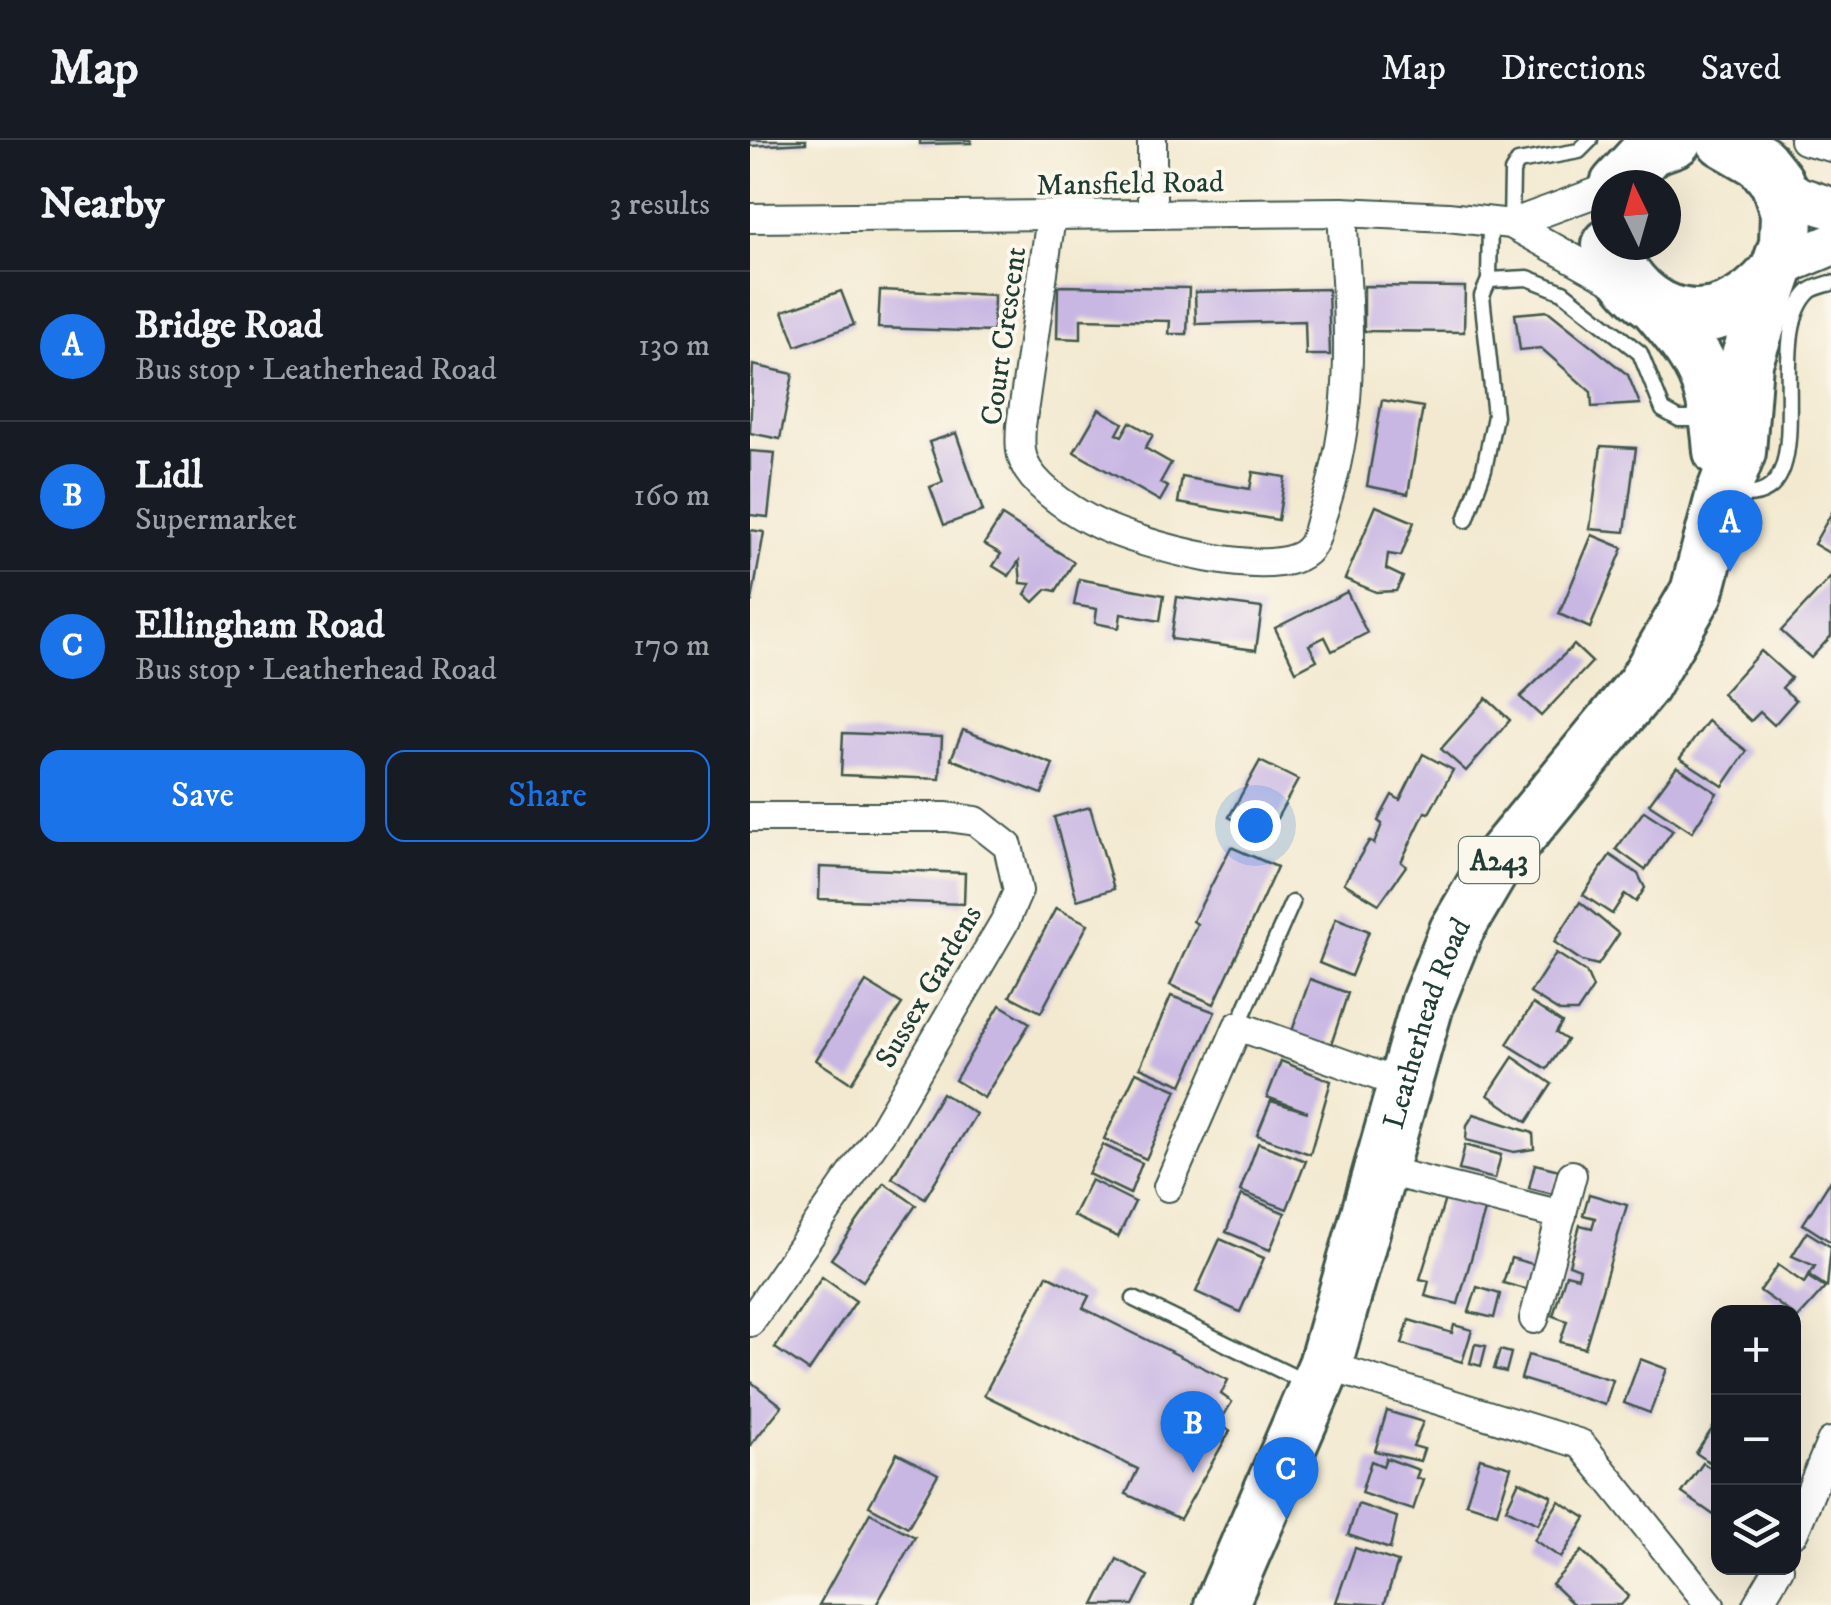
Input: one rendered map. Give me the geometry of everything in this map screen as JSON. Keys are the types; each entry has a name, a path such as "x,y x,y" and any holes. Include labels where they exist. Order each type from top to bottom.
{"highway":[{"path":"1613,165 1675,140"},
{"path":"1723,140 1761,162 1790,161"},
{"name":"A243","path":"1723,492 1739,452 1746,362 1786,244 1790,161"},
{"name":"A243","path":"1615,260 1620,272 1702,362 1718,419 1723,492"},
{"path":"1648,301 1682,315 1709,316 1737,307 1757,294 1776,270"},
{"name":"Leatherhead Road","path":"1221,1605 1321,1376 1428,1001 1456,930 1496,864 1600,742 1675,634 1697,592 1723,492"}],"street":[{"path":"1152,140 1152,214"},
{"path":"1831,147 1790,161 1798,197 1831,208"},
{"name":"Mansfield Road","path":"1501,222 1613,165"},
{"name":"Mansfield Road","path":"750,218 1342,212 1501,222 1648,301"},
{"name":"Court Crescent","path":"1052,217 1021,426 1020,450 1028,469 1043,487 1096,523 1142,542 1268,565 1292,559 1310,548 1342,458 1350,358 1342,212"},
{"path":"1776,270 1831,245"},
{"name":"Sussex Gardens","path":"750,817 947,817 976,821 1008,846 1018,891 1005,921 882,1131 750,1322"},
{"path":"1168,1187 1238,1026 1404,1085"},
{"path":"1380,1170 1562,1214"},
{"path":"1534,1319 1572,1175"},
{"path":"1321,1376 1581,1444 1710,1605"},
{"path":"1801,1515 1831,1442"},
{"path":"1757,1605 1775,1575"}],"lane":[{"path":"1466,520 1484,469 1495,416 1482,296 1489,280 1512,172 1518,162 1579,151 1613,165"},
{"path":"1489,280 1528,278 1563,292 1640,353 1663,410 1679,419 1718,419"},
{"path":"1723,492 1765,496 1785,488 1795,475 1800,450 1797,329 1801,304 1810,290 1831,283"},
{"path":"1238,1026 1292,903"},
{"path":"1134,1299 1321,1376"}],"building":[{"path":"750,140 806,140 806,143 750,146"},
{"path":"920,140 971,140 971,143 920,144"},
{"path":"1058,286 1189,288 1187,334 1169,334 1170,321 1081,319 1081,339 1057,338"},
{"path":"1364,286 1465,287 1464,332 1364,331"},
{"path":"1328,289 1330,355 1306,355 1305,321 1196,324 1195,292"},
{"path":"880,290 994,295 993,332 878,328"},
{"path":"841,291 854,325 796,346 783,311"},
{"path":"1548,311 1628,375 1640,404 1592,407 1591,392 1541,348 1520,350 1515,314"},
{"path":"753,365 793,374 780,439 750,433"},
{"path":"1382,400 1423,407 1408,494 1367,486"},
{"path":"1099,409 1123,423 1117,434 1122,436 1130,422 1153,435 1145,448 1171,463 1160,483 1168,487 1160,501 1074,452"},
{"path":"956,433 983,511 944,525 930,487 943,482 929,442"},
{"path":"1601,446 1636,448 1625,532 1590,529"},
{"path":"750,451 775,453 768,517 750,515"},
{"path":"1253,472 1285,477 1278,520 1178,503 1182,477 1250,489"},
{"path":"1376,506 1414,522 1401,556 1388,554 1386,569 1403,577 1396,591 1376,592 1345,579"},
{"path":"1831,514 1831,554 1814,544"},
{"path":"1002,516 1074,562 1056,591 1047,589 1034,602 1025,594 1031,584 1021,583 1019,561 1009,576 993,566 1001,554 984,544"},
{"path":"750,530 764,532 752,601 750,601"},
{"path":"1592,535 1623,548 1590,628 1559,614"},
{"path":"1831,577 1831,636 1811,658 1781,631"},
{"path":"1079,579 1164,595 1160,621 1121,614 1119,628 1095,623 1097,609 1074,605"},
{"path":"1347,592 1367,633 1332,651 1325,637 1309,645 1317,660 1296,671 1275,628"},
{"path":"1177,597 1262,608 1256,650 1171,639"},
{"path":"1574,645 1592,662 1541,716 1520,697"},
{"path":"1761,651 1791,678 1782,688 1796,700 1774,725 1760,712 1751,721 1722,694"},
{"path":"1486,698 1510,720 1466,771 1441,749"},
{"path":"1708,721 1747,751 1723,786 1680,758"},
{"path":"963,730 1053,764 1042,794 951,759"},
{"path":"843,733 942,737 940,779 841,775"},
{"path":"1423,754 1453,770 1429,813 1425,812 1401,862 1406,866 1379,904 1344,883 1369,841 1374,844 1382,824 1378,821 1392,795 1400,800"},
{"path":"1260,761 1298,780 1266,838 1229,817"},
{"path":"1677,766 1717,793 1692,832 1649,804"},
{"path":"1090,807 1114,889 1077,900 1054,817"},
{"path":"1644,811 1673,830 1645,870 1616,849"},
{"path":"1231,847 1277,867 1214,1004 1170,985 1197,924 1193,921"},
{"path":"1610,855 1638,874 1645,888 1636,902 1625,894 1612,914 1583,895"},
{"path":"820,867 965,873 964,904 819,899"},
{"path":"1580,902 1619,934 1598,965 1582,961 1554,942"},
{"path":"1056,908 1088,924 1041,1012 1010,996"},
{"path":"1336,918 1369,931 1351,976 1319,963"},
{"path":"1556,953 1586,972 1593,988 1577,1012 1560,1012 1530,993"},
{"path":"1310,979 1348,993 1330,1048 1291,1034"},
{"path":"866,982 902,1004 851,1083 816,1060"},
{"path":"1171,996 1215,1012 1182,1085 1140,1067"},
{"path":"1533,1004 1562,1023 1556,1033 1567,1040 1547,1069 1507,1044"},
{"path":"1000,1005 1030,1023 984,1098 955,1080"},
{"path":"1513,1057 1552,1084 1527,1122 1488,1095"},
{"path":"1281,1061 1331,1081 1310,1154 1257,1135 1271,1101 1308,1112 1267,1097"},
{"path":"1136,1072 1177,1090 1146,1159 1104,1139"},
{"path":"942,1093 976,1114 925,1198 892,1178"},
{"path":"1474,1114 1533,1133 1534,1149 1514,1152 1466,1140 1467,1125"},
{"path":"1258,1143 1306,1161 1287,1209 1240,1191"},
{"path":"1103,1145 1142,1163 1130,1194 1088,1174"},
{"path":"1465,1145 1501,1155 1495,1179 1459,1170"},
{"path":"1535,1164 1559,1170 1553,1194 1529,1188"},
{"path":"1091,1180 1135,1202 1118,1237 1073,1216"},
{"path":"1831,1180 1831,1242 1803,1224"},
{"path":"884,1183 916,1205 863,1281 831,1259"},
{"path":"1589,1194 1627,1205 1585,1348 1560,1342 1567,1321 1553,1316 1566,1274 1578,1277 1580,1269 1569,1265 1580,1225 1592,1228 1595,1218 1583,1215"},
{"path":"1241,1195 1285,1213 1270,1250 1226,1232"},
{"path":"1446,1196 1486,1207 1458,1304 1425,1296 1429,1281 1420,1279"},
{"path":"1807,1232 1831,1247 1827,1287 1809,1275 1815,1266 1792,1256"},
{"path":"1220,1239 1264,1258 1240,1312 1196,1292"},
{"path":"1511,1258 1536,1265 1529,1290 1503,1283"},
{"path":"1778,1265 1804,1283 1808,1277 1825,1288 1801,1315 1801,1305 1780,1305 1760,1291"},
{"path":"1047,1275 1089,1296 1083,1308 1228,1380 1221,1394 1232,1402 1219,1423 1230,1431 1180,1519 1126,1494 1138,1469 984,1395"},
{"path":"822,1277 856,1301 809,1371 775,1348"},
{"path":"1477,1287 1500,1294 1494,1318 1469,1312"},
{"path":"1409,1320 1452,1333 1454,1325 1472,1330 1462,1362 1402,1344"},
{"path":"1475,1344 1486,1346 1481,1366 1470,1363"},
{"path":"1500,1350 1511,1353 1506,1372 1494,1369"},
{"path":"1528,1355 1613,1380 1605,1405 1521,1379"},
{"path":"1640,1359 1667,1369 1650,1413 1624,1403"},
{"path":"750,1381 782,1406 750,1446"},
{"path":"1387,1411 1423,1422 1413,1446 1424,1449 1420,1461 1375,1451"},
{"path":"1711,1430 1711,1463 1696,1453"},
{"path":"897,1453 938,1474 908,1527 869,1506"},
{"path":"1386,1458 1419,1470 1416,1478 1423,1480 1413,1510 1361,1493 1371,1461 1383,1466"},
{"path":"1480,1458 1511,1467 1497,1513 1466,1503"},
{"path":"1703,1463 1711,1468 1711,1513 1682,1493"},
{"path":"1519,1481 1552,1496 1538,1524 1506,1509"},
{"path":"1559,1501 1586,1518 1561,1558 1534,1540"},
{"path":"1358,1504 1397,1517 1390,1549 1348,1535"},
{"path":"870,1513 915,1537 876,1605 819,1605"},
{"path":"1355,1548 1398,1562 1384,1605 1336,1602"},
{"path":"1582,1551 1629,1596 1621,1605 1574,1605 1552,1584"},
{"path":"1117,1559 1148,1576 1133,1605 1094,1605"}],"place":[{"name":"Bridge Road","path":"1730,572"},
{"name":"Lidl","path":"1193,1473"},
{"name":"Ellingham Road","path":"1286,1519"}]}
